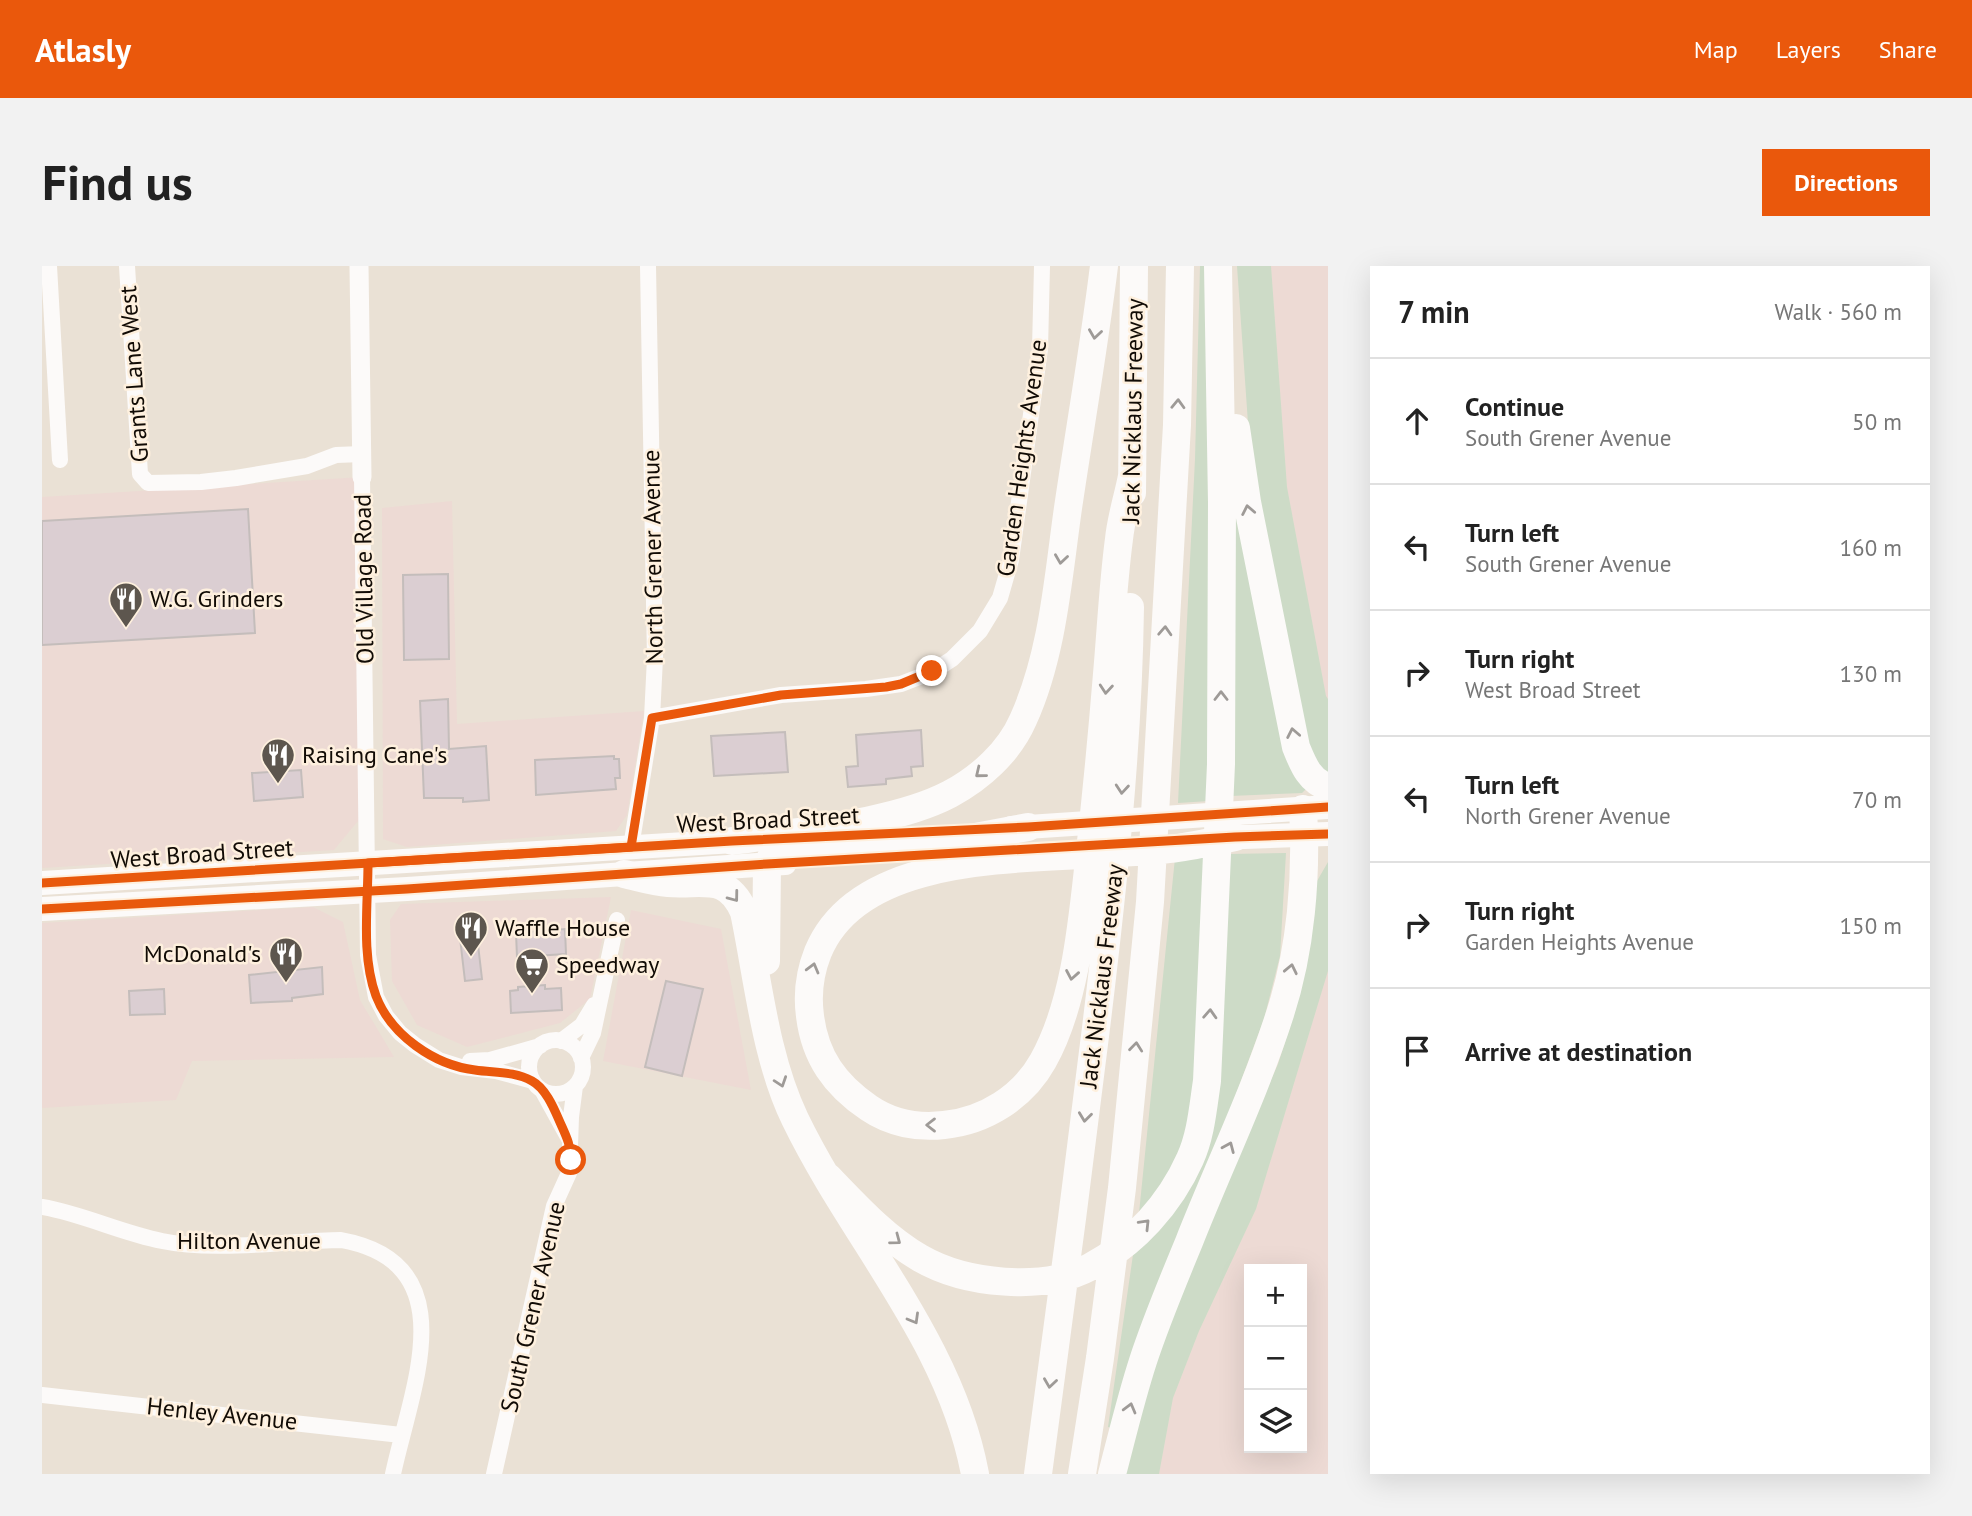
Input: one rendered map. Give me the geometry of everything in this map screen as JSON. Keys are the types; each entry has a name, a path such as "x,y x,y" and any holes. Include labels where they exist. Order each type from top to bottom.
{"highway":[{"path":"732,841 873,818 923,806 951,794 977,776 998,758 1011,742 1023,721 1042,671 1095,340 1104,266"},
{"name":"Jack Nicklaus Freeway","path":"1038,1474 1073,1218 1097,905 1098,774 1119,535 1132,471 1134,266"},
{"name":"Jack Nicklaus Freeway","path":"1083,1474 1122,1188 1150,902 1177,425 1180,266"},
{"path":"828,1177 890,1236 920,1258 956,1275 992,1281 1028,1282 1089,1268 1124,1245 1168,1199 1196,1145 1207,1081 1221,764 1220,266"},
{"path":"1220,266 1245,489 1296,747 1312,778 1328,787"},
{"path":"1112,1474 1143,1361 1189,1241 1248,1104 1281,1012 1297,935 1305,860 1316,821"},
{"path":"765,1016 766,864 773,856 970,838 1028,827"},
{"path":"1097,905 1068,996 1042,1062 1024,1087 983,1116 958,1124 934,1126 913,1125 894,1120 874,1112 841,1087 827,1070 817,1051 811,1030 809,997 813,964 835,922 864,897 897,881 950,866 1176,849 1235,837"},
{"path":"624,874 667,883 721,885 733,893 744,912 773,1058 794,1118 933,1352 954,1399 975,1474"}],"main road":[{"name":"West Broad Street","path":"42,883 732,841 1028,827 1316,821"},
{"name":"West Broad Street","path":"42,909 1235,837 1316,821"},
{"path":"42,896 71,891 80,881"}],"street":[{"path":"49,266 46,300 49,392 60,460"},
{"name":"Grants Lane West","path":"127,266 140,474 144,481 201,482 236,478 307,466 336,455 362,454"},
{"name":"Old Village Road","path":"359,266 368,891"},
{"name":"North Grener Avenue","path":"631,847 652,718 655,658 648,266"},
{"name":"Garden Heights Avenue","path":"652,718 781,695 901,684 952,659 980,631 1000,598 1010,561 1040,349 1042,266"},
{"path":"368,891 368,956 376,997 386,1016 400,1033 439,1059 461,1067 496,1071 556,1094 564,1093 575,1086 582,1075 582,1058 593,1033 617,920"},
{"path":"561,1041 582,1025 601,990"},
{"path":"439,1059 490,1059 552,1041 561,1041 577,1050 582,1058"},
{"path":"541,1046 531,1057 529,1066 570,1141"},
{"name":"South Grener Avenue","path":"494,1474 554,1206 569,1173 575,1086"},
{"name":"Hilton Avenue","path":"42,1207 162,1241 184,1244 341,1240 384,1253 407,1275 418,1298 423,1334 401,1435"},
{"name":"Henley Avenue","path":"42,1395 401,1435"},
{"path":"393,1474 401,1435"}],"shaded area":[{"path":"1271,266 1328,266 1328,699 1287,487"},
{"path":"362,477 368,809 334,850 42,868 42,497"},
{"path":"452,501 457,724 644,711 627,815 616,831 407,847 383,839 382,508"},
{"path":"611,897 590,999 560,1023 467,1047 417,1025 392,981 390,920 401,904"},
{"path":"313,907 343,922 360,1000 394,1057 192,1061 176,1100 42,1108 42,923"},
{"path":"631,910 721,929 751,1090 603,1061"},
{"path":"1328,971 1328,1474 1159,1474 1173,1398 1199,1331 1256,1209"}],"green space":[{"path":"1200,266 1212,266 1209,801 1178,803 1195,459"},
{"path":"1237,266 1271,266 1287,487 1328,699 1328,774 1320,771 1305,747 1251,466"},
{"path":"1240,506 1307,788 1302,793 1230,796 1233,507"},
{"path":"1286,853 1280,956 1264,1019 1112,1428 1108,1427 1134,1248 1187,1187 1228,854"},
{"path":"1207,857 1200,1082 1179,1169 1138,1223 1175,858"},
{"path":"1328,862 1328,971 1256,1209 1199,1331 1173,1398 1159,1474 1118,1474 1149,1356 1278,1064 1296,1008 1317,881"}],"building":[{"path":"248,509 255,633 42,645 42,521"},
{"path":"448,574 449,659 404,660 403,575"},
{"path":"448,699 449,749 486,746 489,800 463,802 463,798 424,798 420,701"},
{"path":"921,730 923,766 911,767 912,776 886,779 886,784 848,787 846,767 858,766 856,735"},
{"path":"785,732 788,772 714,776 711,736"},
{"path":"614,756 614,759 619,759 620,778 615,778 616,789 536,795 535,760"},
{"name":"Raising Cane's","path":"301,770 303,797 254,801 252,773"},
{"path":"565,929 566,954 517,957 516,933"},
{"name":"Waffle House","path":"477,936 482,979 465,981 460,938"},
{"name":"McDonald's","path":"322,967 323,994 292,998 292,1001 251,1003 249,975"},
{"path":"666,981 703,989 682,1076 645,1067"},
{"path":"545,985 545,989 561,988 562,1010 511,1013 510,991 518,990 518,987"},
{"path":"164,989 165,1014 130,1015 129,991"}],"cycle path":[{"path":"42,883 732,841 1028,827 1328,807"},
{"path":"42,909 407,889 767,864 1328,834"}],"place":[{"name":"W.G. Grinders","path":"126,629"},
{"name":"Raising Cane's","path":"278,785"},
{"name":"Waffle House","path":"471,958"},
{"name":"McDonald's","path":"286,984"},
{"name":"Speedway","path":"532,995"}],"route":[{"path":"571,1160 570,1141 549,1100 533,1081 512,1074 461,1067 439,1059 400,1033 386,1016 376,997 368,956 368,863 631,847 652,718 781,695 886,687 919,678 932,671"}]}
